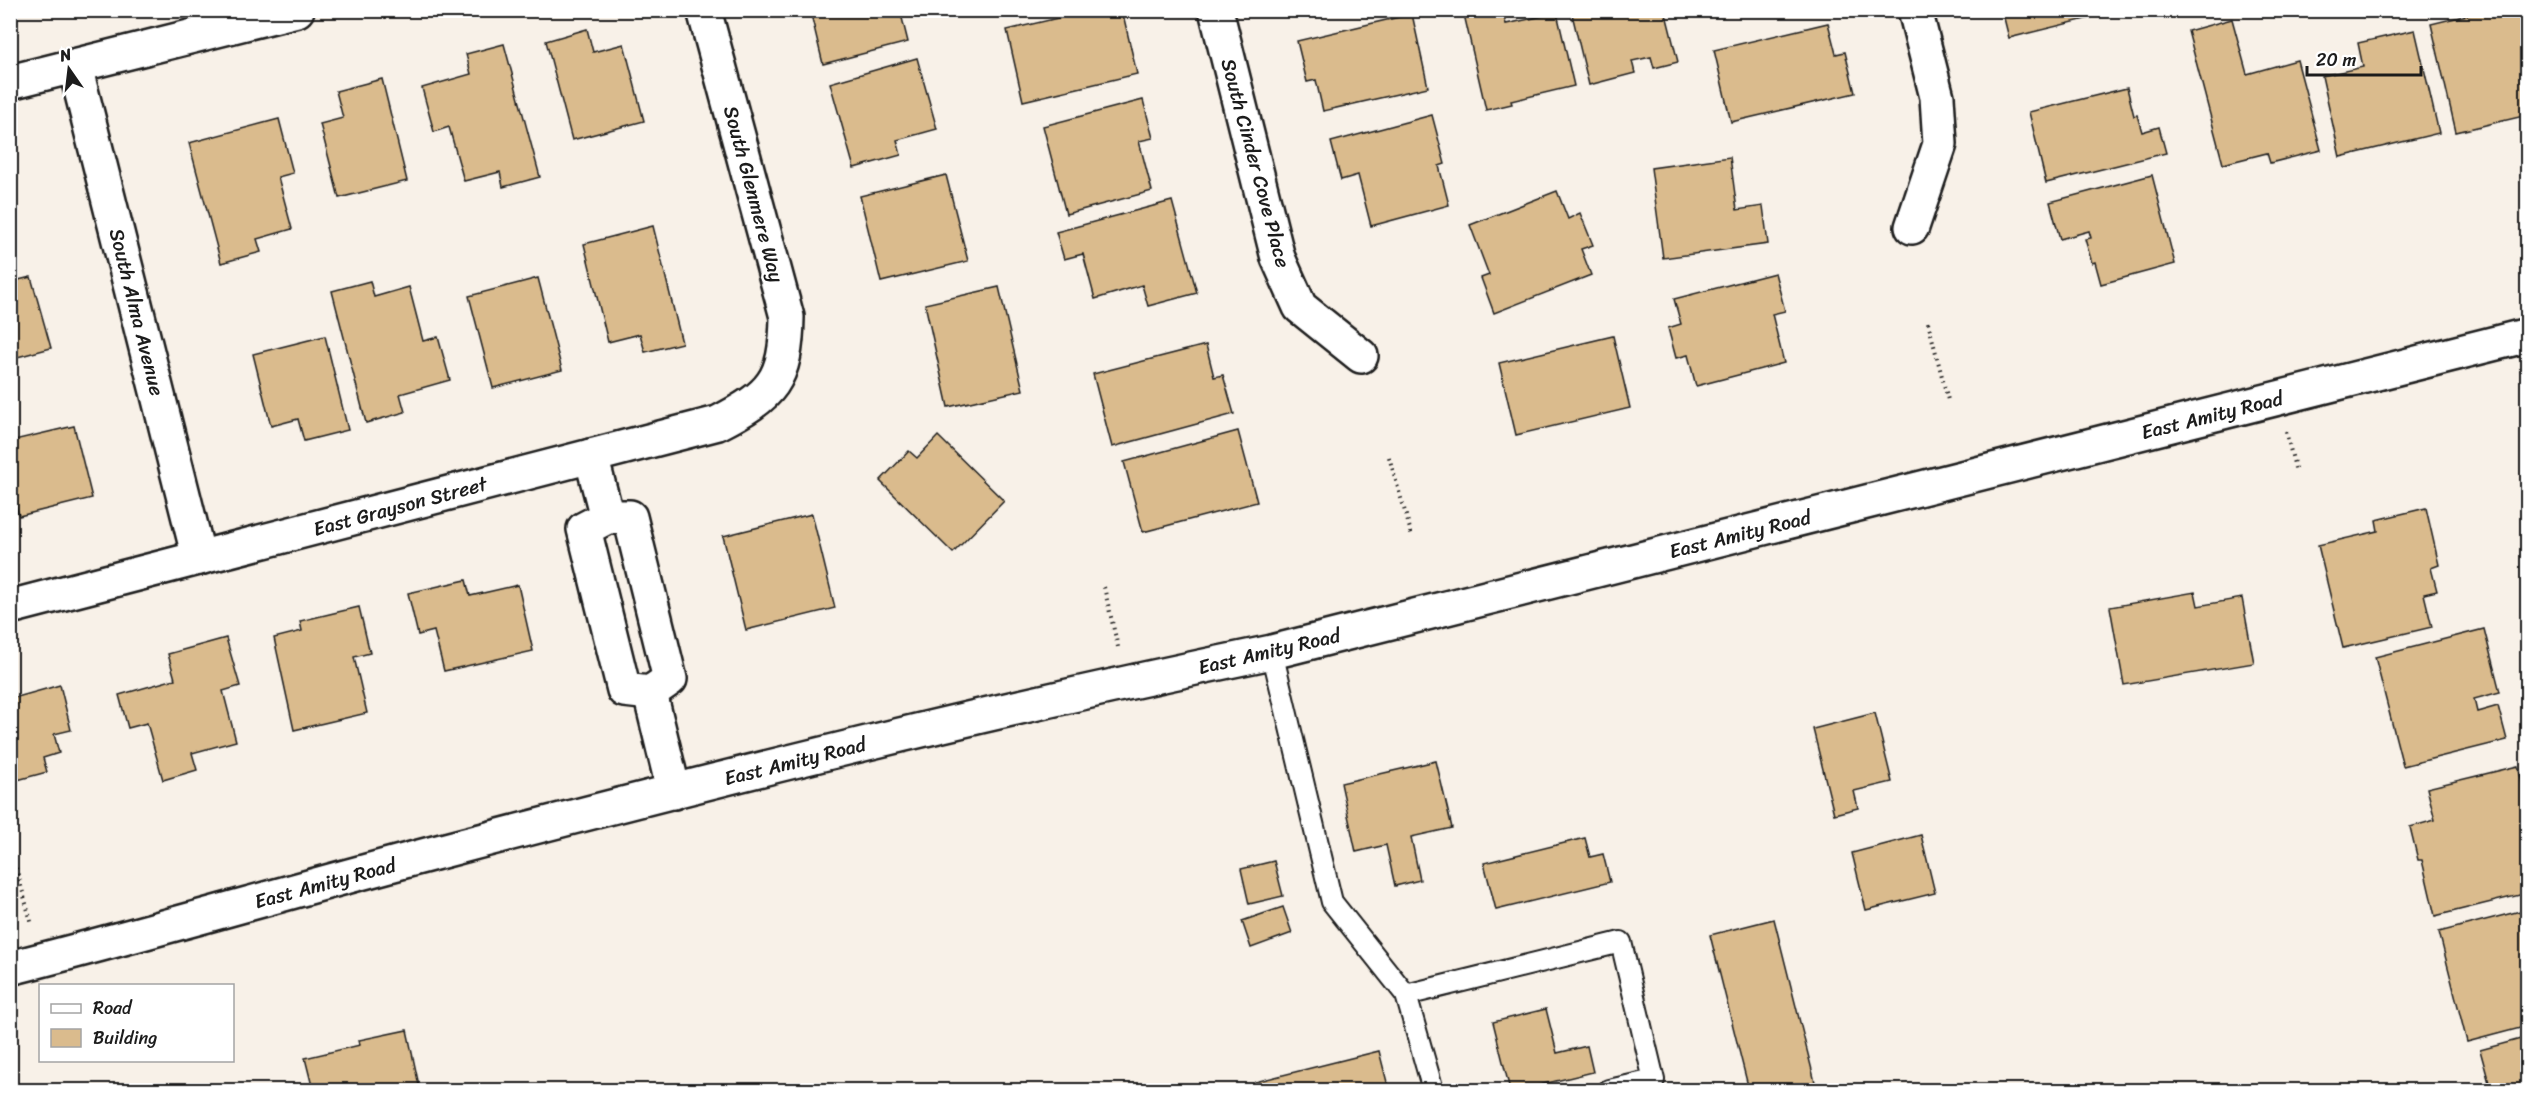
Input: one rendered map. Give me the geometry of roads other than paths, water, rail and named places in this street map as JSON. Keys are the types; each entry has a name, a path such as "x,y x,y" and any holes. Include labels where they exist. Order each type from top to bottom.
{"street":[{"path":"10,82 297,10"},
{"name":"South Glenmere Way","path":"704,10 787,317 787,347 777,379"},
{"name":"South Cinder Cove Place","path":"1216,10 1278,258 1300,307 1361,356"},
{"path":"1912,227 1940,144 1937,97 1915,10"},
{"name":"South Alma Avenue","path":"75,66 200,558"},
{"name":"East Amity Road","path":"10,968 446,850 930,727 1126,682 1272,652 2528,335"},
{"name":"East Grayson Street","path":"10,607 718,423 753,405 777,379"},
{"path":"591,456 607,517"},
{"path":"607,517 630,517 670,679 650,693 624,690 595,575 584,529 607,517"},
{"path":"650,693 674,792"}],"lane":[{"path":"1272,652 1332,902 1406,995 1433,1090"},
{"path":"1406,995 1621,942 1654,1080 1609,1090"}]}
